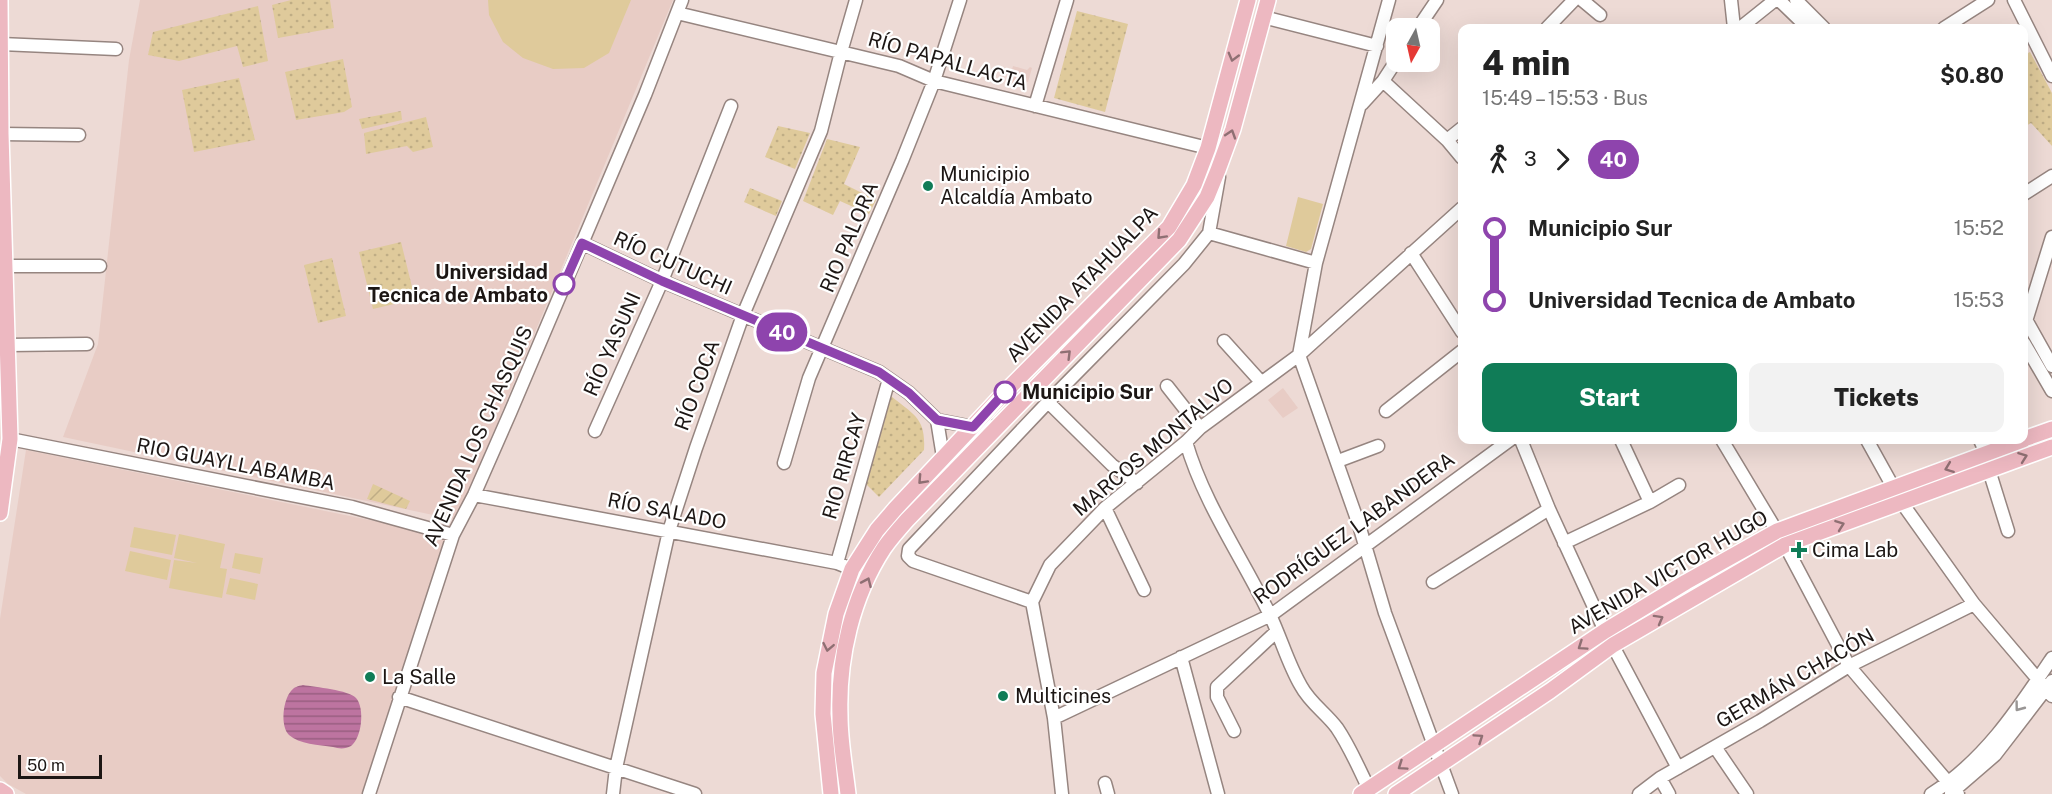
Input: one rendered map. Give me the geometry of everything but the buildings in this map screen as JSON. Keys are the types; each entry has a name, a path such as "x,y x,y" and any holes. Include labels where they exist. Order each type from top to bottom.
{"main road":[{"path":"0,0 1,134 10,439 0,513"},
{"name":"AVENIDA ATAHUALPA","path":"831,794 823,714 824,673 836,614 852,569 877,530 943,457 1169,227 1194,185 1208,148 1248,0"},
{"name":"AVENIDA ATAHUALPA","path":"848,794 840,717 841,667 848,631 874,565 907,520 1179,240 1207,198 1218,170 1233,129 1268,0"},
{"name":"AVENIDA VICTOR HUGO","path":"2028,437 2052,429"},
{"name":"AVENIDA VICTOR HUGO","path":"1365,791 1605,631 1777,531 1894,489 1983,446"},
{"name":"AVENIDA VICTOR HUGO","path":"1396,794 1550,691 1613,645 1785,545 2052,447"},
{"path":"0,790 6,794"}],"street":[{"name":"AVENIDA LOS CHASQUIS","path":"369,794 453,535 474,495 582,243 645,95 682,0"},
{"name":"RÍO COCA","path":"613,794 616,768 669,531 743,315 821,131 840,52 856,0"},
{"name":"RIO PALORA","path":"784,463 809,378 934,81 960,0"},
{"path":"1035,106 1067,0"},
{"path":"1389,0 1316,263 1299,355 1338,461 1385,613 1452,794"},
{"path":"1425,18 1437,0"},
{"path":"1551,24 1574,0"},
{"path":"1582,0 1600,15"},
{"path":"1731,0 1734,24"},
{"path":"1745,24 1777,0 1804,24"},
{"path":"1796,0 1820,24"},
{"path":"1950,24 1988,0"},
{"path":"2014,0 2026,24"},
{"name":"RÍO PAPALLACTA","path":"677,13 899,66 934,81 1208,148"},
{"path":"1263,17 1377,46"},
{"path":"2028,28 2052,75"},
{"path":"1,44 116,49"},
{"path":"1358,108 1389,72"},
{"path":"1383,81 1447,140 1458,153"},
{"name":"RÍO YASUNI","path":"595,431 662,281 731,106"},
{"path":"1447,140 1458,131"},
{"path":"1,134 79,135"},
{"path":"1062,794 1054,717 1032,603 913,561 908,556 909,549 1048,402 1184,264 1209,233 1219,180 1218,170"},
{"path":"2028,191 2052,176"},
{"name":"MARCOS MONTALVO","path":"1032,603 1050,565 1106,508 1200,428 1299,355 1458,212"},
{"path":"1209,233 1316,263"},
{"path":"2028,309 2052,237"},
{"name":"RÍO CUTUCHI","path":"582,243 662,281 861,364 890,379 909,393 937,420"},
{"path":"1411,253 1458,326"},
{"path":"5,266 100,266"},
{"path":"2028,323 2052,366"},
{"path":"1224,341 1261,382"},
{"path":"8,345 87,344"},
{"path":"2028,350 2052,391"},
{"path":"1386,411 1458,354"},
{"name":"RIO RIRCAY","path":"837,563 890,379"},
{"path":"1167,386 1200,428"},
{"path":"1048,402 1112,465 1137,483"},
{"path":"943,457 937,420 973,427 996,426"},
{"name":"RIO GUAYLLABAMBA","path":"10,439 352,507 453,535"},
{"path":"1186,442 1205,492 1271,615 1300,685 1341,734 1365,791"},
{"name":"RODRÍGUEZ LABANDERA","path":"1054,717 1271,615 1505,444"},
{"path":"1523,444 1549,509 1605,631 1678,768"},
{"path":"1623,444 1650,502"},
{"path":"1724,444 1785,545 1849,666 1953,790"},
{"path":"1869,444 1902,503 1974,603 2047,686"},
{"path":"1338,461 1378,446"},
{"path":"1989,470 2008,531"},
{"path":"1564,543 1650,502 1679,485"},
{"name":"RÍO SALADO","path":"474,495 837,563 852,569"},
{"path":"1106,508 1144,590"},
{"path":"1433,582 1549,509"},
{"name":"GERMÁN CHACÓN","path":"1639,794 1660,778 1849,666 1974,603"},
{"path":"1234,731 1217,697 1217,687 1277,632"},
{"path":"1181,657 1218,794"},
{"path":"1932,794 1953,790 1995,755 2047,686 2052,658"},
{"path":"399,697 695,794"},
{"path":"1715,747 1747,794"},
{"path":"1660,778 1669,794"}],"shaded area":[{"path":"140,0 673,0 457,520 63,437 98,344 129,60"},
{"path":"291,0 330,0 334,28 278,38 272,5"},
{"path":"488,0 631,0 609,53 584,68 553,69 523,58 503,42 489,15"},
{"path":"258,6 268,61 243,67 237,46 179,61 148,55 153,32"},
{"path":"1077,11 1128,24 1105,112 1054,98"},
{"path":"2030,52 2052,93 2052,146 2031,123 2028,125 2028,53"},
{"path":"343,59 352,107 344,112 296,120 285,72"},
{"path":"1013,66 1027,70 1032,68 1028,82 1017,79 1014,87 1008,85"},
{"path":"239,78 255,140 194,152 182,90"},
{"path":"401,111 402,120 362,129 359,119"},
{"path":"426,117 433,147 413,152 407,146 366,154 364,133"},
{"path":"778,126 810,133 795,169 765,157"},
{"path":"827,139 860,147 844,184 876,200 869,214 840,201 833,215 803,201"},
{"path":"750,188 782,201 776,216 744,202"},
{"path":"1298,197 1323,204 1311,249 1306,252 1286,246"},
{"path":"401,242 415,299 373,309 359,252"},
{"path":"332,258 346,316 318,323 304,265"},
{"path":"1283,388 1298,408 1283,418 1268,400"},
{"path":"891,396 912,413 921,424 924,450 879,497 862,480"},
{"path":"26,450 448,536 364,794 26,794 8,784 0,776 0,619"},
{"path":"373,484 410,501 406,509 367,499"},
{"path":"134,527 176,535 172,555 130,547"},
{"path":"179,534 225,544 220,568 227,569 222,598 169,588 174,560 197,563 174,558"},
{"path":"130,551 171,560 167,580 125,571"},
{"path":"235,553 263,558 260,574 232,568"},
{"path":"230,578 258,584 255,600 226,594"},
{"path":"303,685 339,691 356,698 361,709 361,723 358,737 351,746 340,748 310,744 289,735 284,726 286,700 292,690"}],"bus line":[{"name":"40","path":"564,284 582,243 662,281 879,372 909,393 937,420 973,427 1005,392"}],"place":[{"name":"Municipio Alcaldía Ambato","path":"928,186"},
{"name":"Universidad Tecnica de Ambato","path":"564,284"},
{"name":"Municipio Sur","path":"1005,392"},
{"name":"Cima Lab","path":"1799,550"},
{"name":"La Salle","path":"370,677"},
{"name":"Multicines","path":"1003,696"}]}
